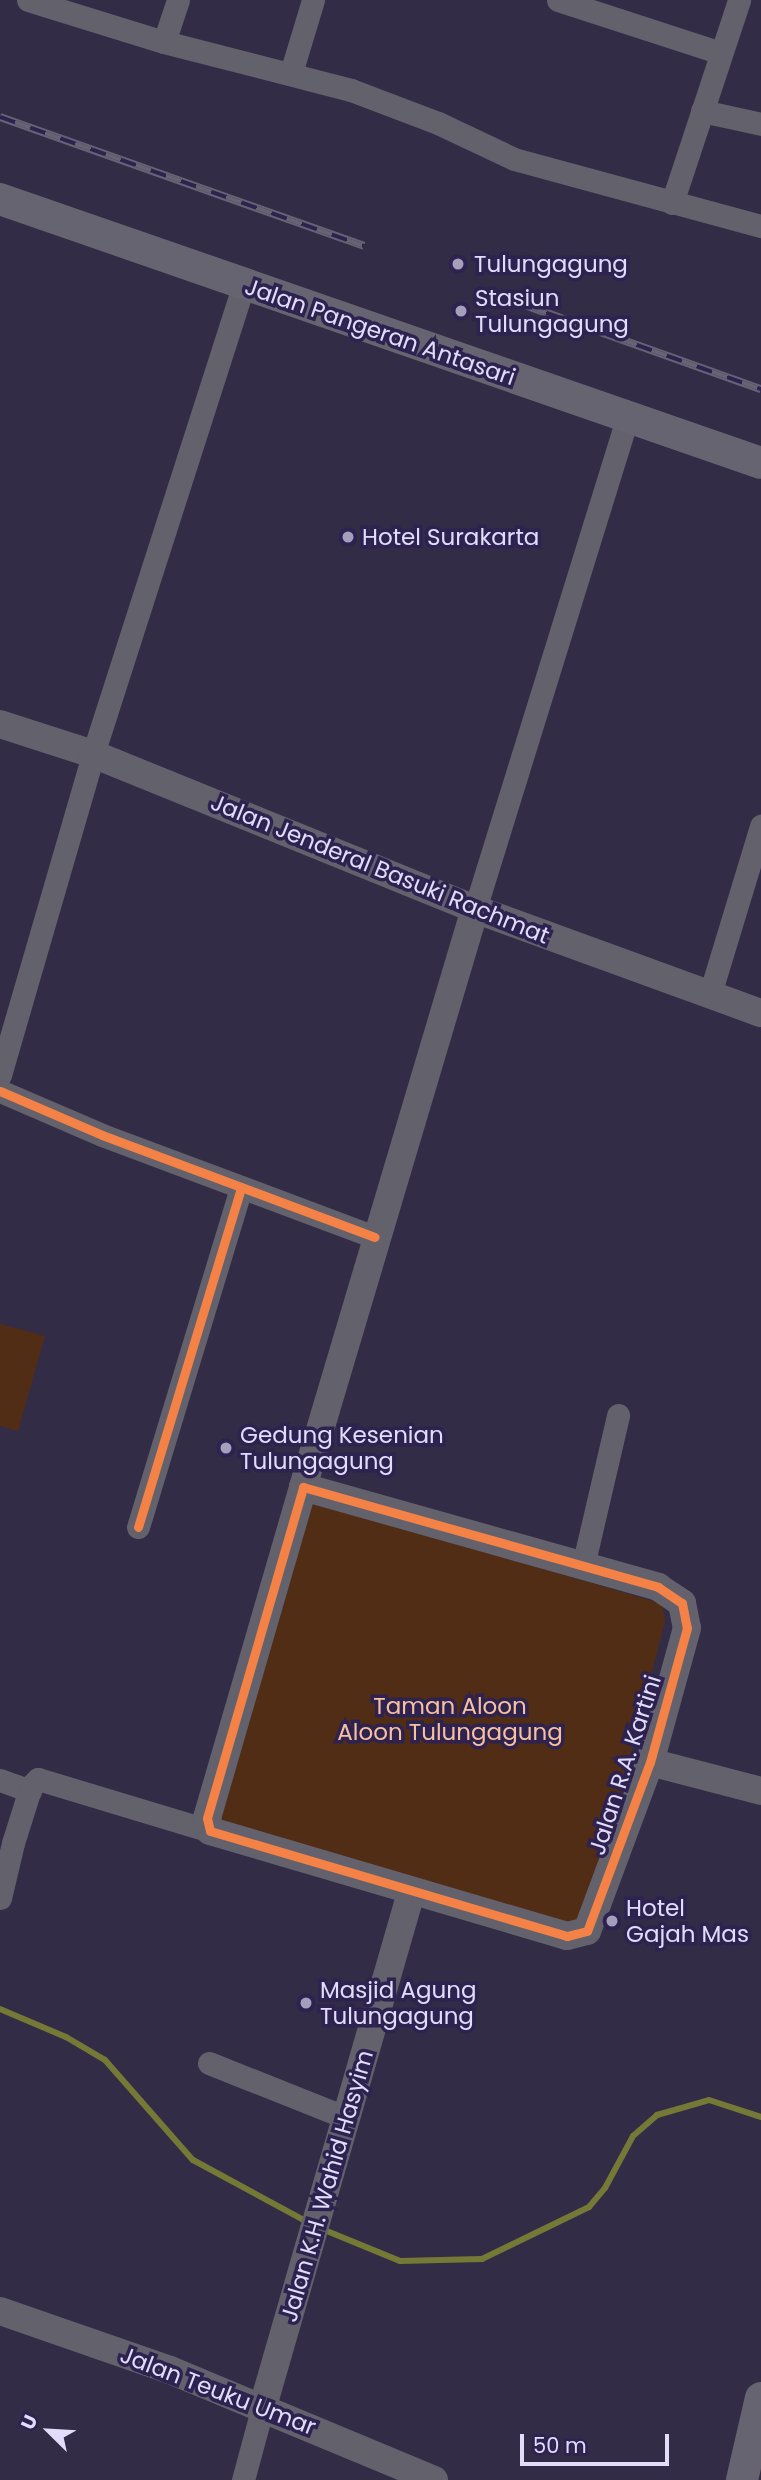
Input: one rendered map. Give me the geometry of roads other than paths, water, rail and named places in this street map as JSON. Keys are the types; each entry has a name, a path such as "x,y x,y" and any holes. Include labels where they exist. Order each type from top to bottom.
{"main road":[{"name":"Jalan Pangeran Antasari","path":"0,199 627,419 761,463"},
{"path":"742,2480 761,2398"}],"street":[{"path":"28,0 164,43 291,73 438,123 514,159 761,226"},
{"path":"164,43 178,0"},
{"path":"291,73 313,0"},
{"path":"558,0 722,53"},
{"path":"671,203 739,0"},
{"path":"702,111 761,124"},
{"path":"0,1074 93,754 244,284"},
{"path":"0,1898 30,1790 38,1779 210,1831 207,1818 375,1237 627,419"},
{"name":"Jalan Jenderal Basuki Rachmat","path":"0,724 93,754 475,909 761,1013"},
{"path":"710,994 761,826"},
{"path":"0,1091 375,1237"},
{"path":"138,1527 241,1187"},
{"path":"583,1566 618,1415"},
{"name":"Jalan R.A. Kartini","path":"210,1831 411,1893 567,1936 587,1931 650,1762 687,1628 686,1614 672,1593 303,1487"},
{"path":"650,1762 761,1791"},
{"path":"0,1780 30,1790"},
{"name":"Jalan K.H. Wahid Hasyim","path":"243,2480 411,1893"},
{"path":"209,2063 347,2118"},
{"name":"Jalan Teuku Umar","path":"0,2311 263,2406 434,2480"}],"waterway":[{"path":"0,2009 66,2037 105,2060 193,2160 309,2223"},
{"path":"322,2229 400,2261 482,2259 589,2207 605,2188 633,2136 657,2115 709,2100 761,2117"}],"railway":[{"path":"0,117 364,246"},
{"path":"516,302 761,389"}],"place":[{"name":"Tulungagung","path":"458,264"},
{"name":"Stasiun Tulungagung","path":"461,311"},
{"name":"Hotel Surakarta","path":"348,537"},
{"name":"Gedung Kesenian Tulungagung","path":"226,1448"},
{"name":"Hotel Gajah Mas","path":"612,1921"},
{"name":"Masjid Agung Tulungagung","path":"306,2003"}],"park label":[{"name":"Taman Aloon Aloon Tulungagung","path":"450,1719"}]}
